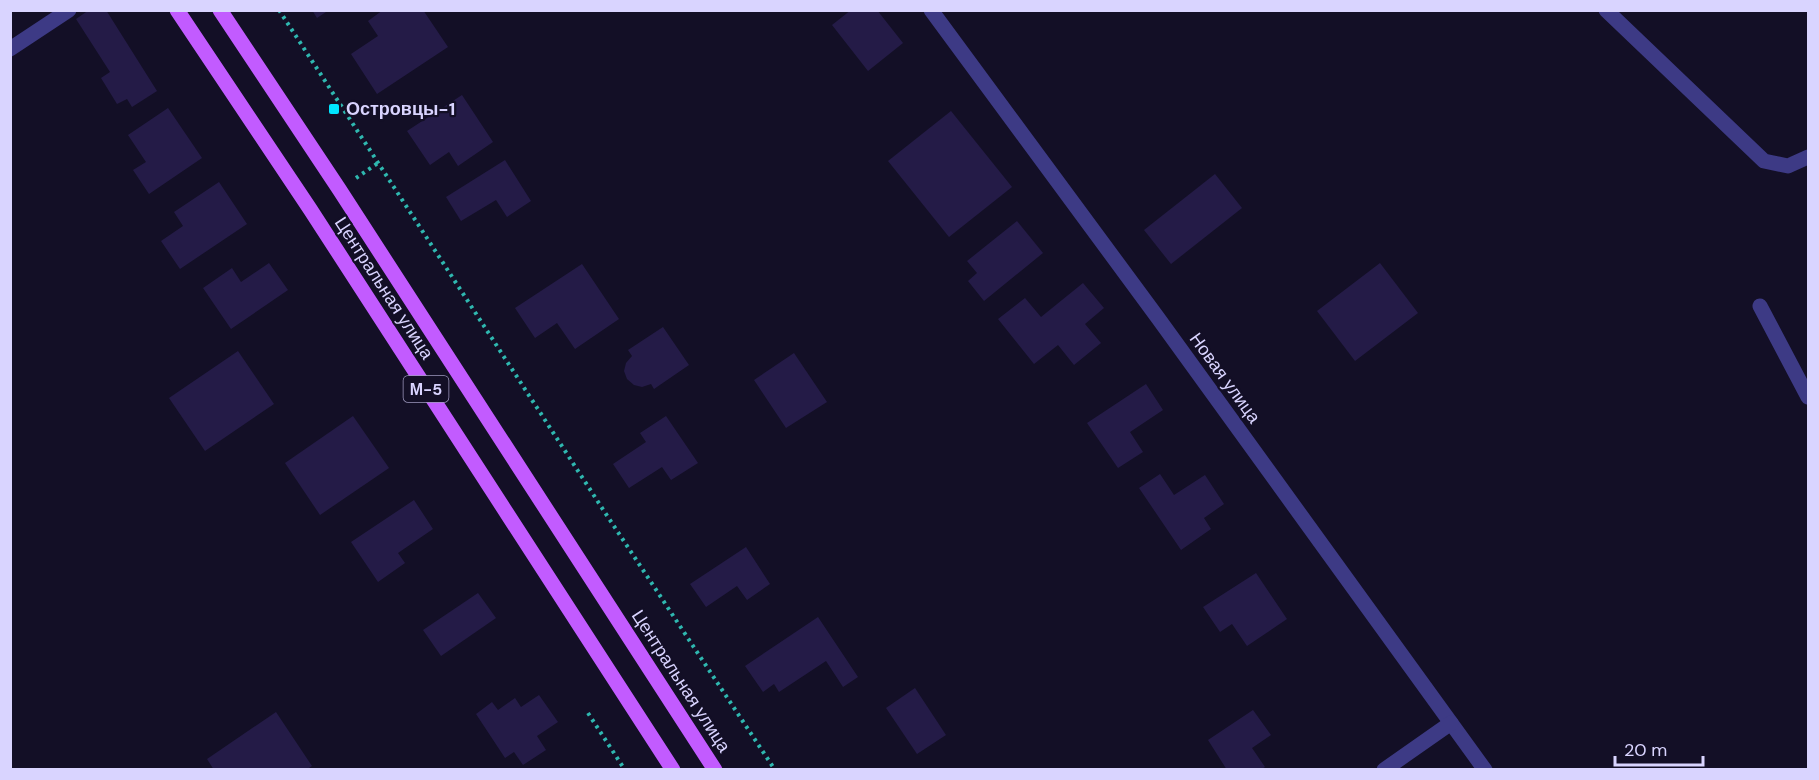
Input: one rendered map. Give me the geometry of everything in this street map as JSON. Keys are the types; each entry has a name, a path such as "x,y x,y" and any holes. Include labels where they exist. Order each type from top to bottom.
{"main road":[{"name":"Центральная улица","path":"177,10 673,770"},
{"name":"Центральная улица","path":"220,10 339,189 715,770"}],"street":[{"path":"10,49 69,10"},
{"name":"Новая улица","path":"931,10 1165,327 1485,770"},
{"path":"1606,10 1764,161 1788,166 1809,157"},
{"path":"1760,306 1809,397"},
{"path":"1384,770 1451,723"}],"path":[{"path":"279,10 775,770"},
{"path":"353,180 378,163"},
{"path":"588,713 625,770"}],"building":[{"path":"89,10 106,10 157,91 132,107 127,99 117,104 101,78 110,72 76,19"},
{"path":"312,10 329,10 317,18"},
{"path":"383,10 423,10 448,47 377,94 351,54 378,36 368,21"},
{"path":"851,10 877,10 903,43 868,71 832,25"},
{"path":"462,95 493,142 458,166 449,152 430,165 407,131"},
{"path":"168,108 202,158 149,194 133,170 146,162 128,135"},
{"path":"951,111 1012,187 949,237 888,161"},
{"path":"505,160 531,201 507,217 496,200 461,221 446,197"},
{"path":"1215,174 1242,208 1171,264 1144,230"},
{"path":"219,182 247,224 180,269 161,241 183,226 174,212"},
{"path":"1017,221 1043,253 984,301 968,281 977,273 967,261"},
{"path":"269,263 288,290 231,329 203,288 232,268 241,282"},
{"path":"1380,263 1418,313 1355,361 1317,311"},
{"path":"582,264 619,319 575,349 557,323 535,338 515,308"},
{"path":"1083,283 1104,308 1085,324 1101,343 1074,365 1058,345 1034,364 998,319 1025,298 1041,317"},
{"path":"663,327 689,365 654,389 651,384 642,387 634,385 627,379 624,371 626,363 632,356 628,350"},
{"path":"238,351 274,404 205,451 169,398"},
{"path":"794,353 827,402 786,428 754,380"},
{"path":"1146,384 1163,410 1130,432 1143,452 1118,468 1087,423"},
{"path":"353,416 389,468 320,515 285,463"},
{"path":"666,416 698,463 671,480 662,467 629,488 613,464 646,442 640,433"},
{"path":"1160,474 1174,495 1205,475 1224,504 1204,518 1211,529 1181,550 1139,488"},
{"path":"414,500 433,529 398,553 405,563 378,582 351,542"},
{"path":"746,547 770,584 747,600 737,586 706,607 690,584"},
{"path":"1256,573 1287,619 1247,646 1232,624 1220,632 1203,607"},
{"path":"478,593 496,618 441,656 423,630"},
{"path":"818,617 858,677 843,687 826,661 779,692 774,684 763,692 745,666"},
{"path":"915,688 946,735 917,754 886,708"},
{"path":"539,695 558,722 537,736 546,750 523,765 514,752 505,758 476,714 492,702 498,710 515,698 521,707"},
{"path":"1253,710 1271,735 1252,748 1265,767 1260,770 1227,770 1208,740"},
{"path":"276,712 312,766 306,770 214,770 207,759"}],"place":[{"name":"Островцы-1","path":"334,109"}]}
